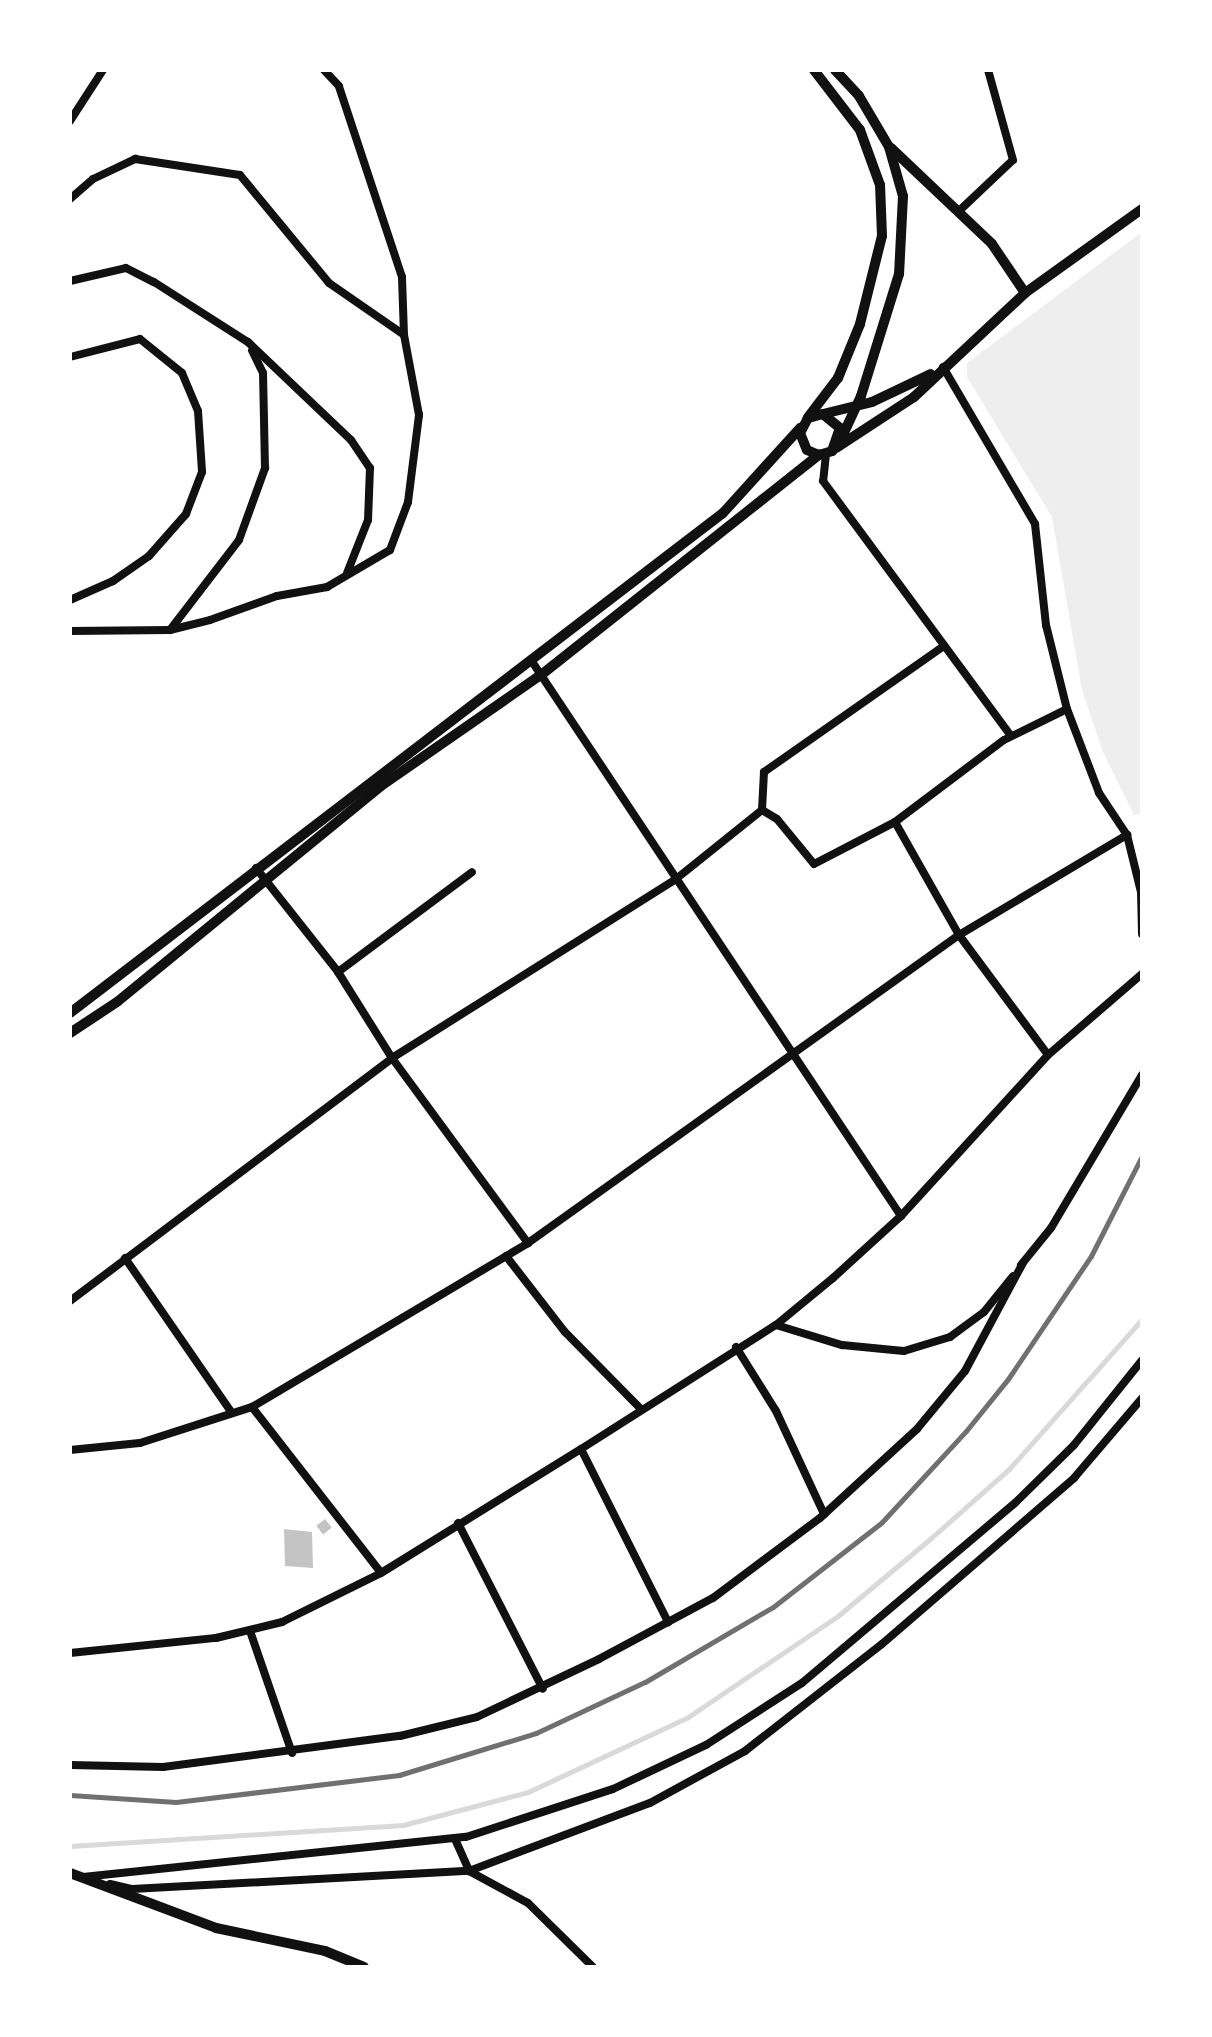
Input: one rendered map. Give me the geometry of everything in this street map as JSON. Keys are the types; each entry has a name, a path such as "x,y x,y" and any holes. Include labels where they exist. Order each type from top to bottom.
{"street":[{"path":"70,121 103,70"},
{"path":"70,631 170,630 277,596 327,587 346,573 390,550 408,502 419,415 404,335 402,277 339,86 324,70"},
{"path":"70,1013 723,513 804,422 838,378 860,324 882,236 880,185 860,130 814,70"},
{"path":"830,450 854,407 899,274 903,196 889,147 859,96 835,70"},
{"path":"959,211 1013,160 988,70"},
{"path":"889,147 992,244 1025,293"},
{"path":"70,199 93,179 135,159 240,175 329,283 404,335"},
{"path":"70,1033 117,1002 381,786 541,675 830,450 914,397 1025,293 1142,209"},
{"path":"70,281 126,268 214,316 248,342 351,440 370,468 368,520 346,573"},
{"path":"70,357 140,339 182,373 198,411 202,472 186,514 149,556 113,581 70,600"},
{"path":"170,630 239,540 265,468 263,373 248,342"},
{"path":"804,422 854,407 943,367"},
{"path":"943,367 1035,524 1046,625 1067,709 1099,793 1127,835 1141,892 1142,934"},
{"path":"823,414 837,422 823,481 1011,736"},
{"path":"804,422 803,445 830,450"},
{"path":"70,1301 392,1058 676,879 762,810 764,772 944,646"},
{"path":"531,660 901,1216"},
{"path":"762,810 777,819 814,864 895,822 1011,736 1067,709"},
{"path":"895,822 959,935 1048,1055"},
{"path":"70,1450 140,1443 252,1407 528,1243 793,1057 959,935 1127,835"},
{"path":"256,868 338,972 392,1058 528,1243"},
{"path":"338,972 472,872"},
{"path":"70,1653 250,1631 282,1622 381,1573 581,1449 640,1408 776,1325 901,1216 1048,1055 1142,974"},
{"path":"104,986 117,1002"},
{"path":"776,1325 842,1345 904,1351 962,1329 984,1312 1051,1228 1142,1075"},
{"path":"506,1256 565,1332 640,1408"},
{"path":"125,1258 232,1413"},
{"path":"70,1765 163,1767 292,1753 461,1721 543,1689 713,1598 824,1514 917,1429 965,1371 1023,1263"},
{"path":"736,1347 776,1411 824,1514"},
{"path":"71,1877 455,1839 524,1822 613,1789 706,1745 802,1683 1015,1503 1074,1445 1142,1360"},
{"path":"71,1877 132,1889 469,1871 650,1803 745,1751 882,1644 1074,1478 1142,1398"},
{"path":"252,1407 381,1573"},
{"path":"581,1449 668,1622"},
{"path":"458,1523 543,1689"},
{"path":"250,1631 292,1753"},
{"path":"455,1839 469,1871 528,1903 593,1967"},
{"path":"71,1877 216,1928 325,1951 364,1967"}],"shaded area":[{"path":"1142,232 1142,814 1134,815 1103,752 1082,690 1052,517 967,377 967,363"}],"building":[{"path":"325,1519 332,1528 323,1534 316,1526"},
{"path":"284,1529 312,1532 313,1568 285,1566"}],"waterway":[{"path":"70,1846 403,1825 528,1792 688,1717 839,1615 931,1538 1009,1469 1142,1319"}],"railway":[{"path":"70,1795 176,1802 399,1775 536,1733 645,1682 773,1607 882,1522 966,1431 1008,1379 1091,1256 1142,1156"}]}
